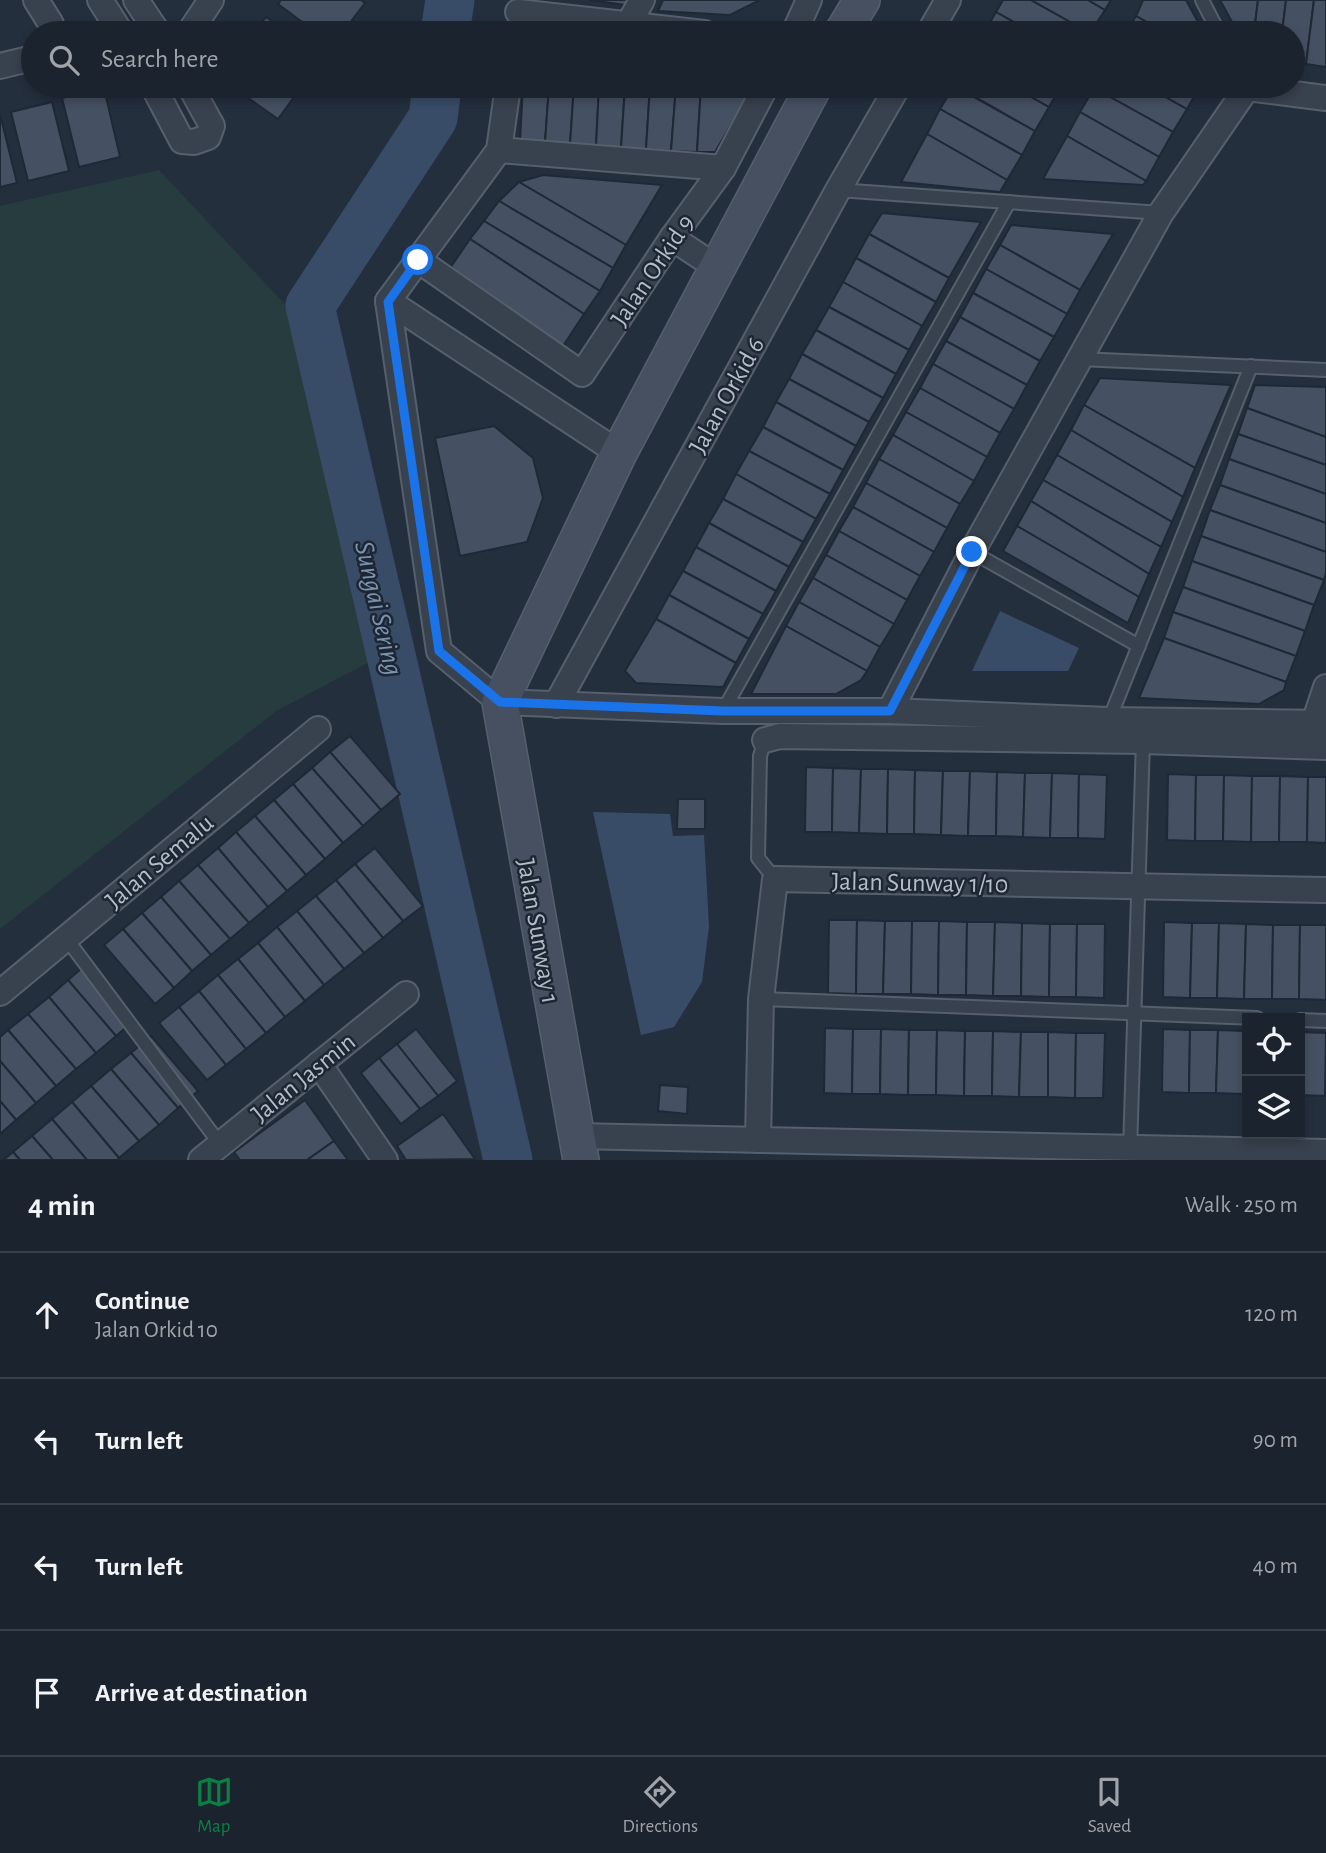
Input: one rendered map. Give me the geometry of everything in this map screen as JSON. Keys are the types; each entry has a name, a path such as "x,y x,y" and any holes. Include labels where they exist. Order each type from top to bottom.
{"street":[{"path":"36,0 49,21"},
{"path":"100,0 113,21"},
{"path":"136,0 150,21"},
{"path":"197,21 211,0"},
{"path":"631,21 642,0"},
{"path":"799,21 809,0"},
{"path":"849,21 862,0"},
{"path":"936,21 948,0"},
{"path":"517,15 578,21"},
{"path":"0,66 21,61"},
{"path":"1305,95 1326,98"},
{"path":"159,98 182,141 194,142 208,136 212,126 197,98"},
{"path":"506,98 499,150 388,302 439,651 500,702 723,711 890,711 1110,720 1320,723 1326,687"},
{"name":"Jalan Orkid 9","path":"418,260 582,374 672,238 723,168 760,98"},
{"path":"500,702 619,453 808,98"},
{"name":"Jalan Orkid 6","path":"556,705 891,98"},
{"path":"890,711 972,552 1161,213 1239,98"},
{"path":"499,150 723,168"},
{"path":"672,238 716,267"},
{"path":"388,302 619,453"},
{"name":"Jalan Sunway 1","path":"500,702 578,1148"},
{"name":"Jalan Semalu","path":"0,993 318,729"},
{"path":"765,740 780,736 1143,741 1326,747"},
{"path":"758,1139 761,999 775,879"},
{"name":"Jalan Sunway 1/10","path":"775,879 1326,890"},
{"name":"Jalan Jasmin","path":"201,1160 406,994"},
{"path":"319,1064 385,1160"},
{"path":"578,1148 758,1139 1130,1154 1326,1152"}],"lane":[{"path":"1202,0 1213,21"},
{"path":"838,190 1161,213"},
{"path":"723,711 1009,202"},
{"path":"1079,359 1326,370"},
{"path":"1110,720 1251,366"},
{"path":"972,552 1139,646"},
{"path":"765,740 760,756 758,858 775,879"},
{"path":"1130,1154 1143,741"},
{"path":"66,938 220,1144"},
{"path":"761,999 1242,1017"},
{"path":"1305,1020 1326,1021"}],"green space":[{"path":"159,170 295,315 379,657 276,711 0,929 0,206"}],"water":[{"path":"1000,611 1079,648 1068,671 972,671"},
{"path":"593,812 670,814 673,836 704,835 709,927 702,982 674,1027 641,1035"}],"building":[{"path":"281,0 361,0 365,3 351,21 301,21 278,4"},
{"path":"590,0 628,0 625,5"},
{"path":"663,0 760,0 730,15 658,11"},
{"path":"1003,0 1031,0 1069,21 1012,21 996,12"},
{"path":"1031,0 1088,0 1105,10 1098,21 1069,21"},
{"path":"1088,0 1111,0 1105,10"},
{"path":"1143,0 1186,0 1197,21 1145,21 1136,16"},
{"path":"1220,0 1258,0 1255,21 1231,21"},
{"path":"1258,0 1286,0 1283,21 1255,21"},
{"path":"1286,0 1314,0 1306,64 1305,21 1283,21"},
{"path":"1314,0 1326,0 1326,67 1306,64"},
{"path":"996,12 1012,21 991,21"},
{"path":"62,98 106,98 120,157 79,167"},
{"path":"248,98 293,98 278,119"},
{"path":"522,98 548,98 545,142 520,141"},
{"path":"548,98 573,98 570,144 545,142"},
{"path":"573,98 598,98 596,146 570,144"},
{"path":"598,98 624,98 621,148 596,146"},
{"path":"624,98 649,98 646,149 621,148"},
{"path":"649,98 675,98 671,151 646,149"},
{"path":"675,98 700,98 697,152 671,151"},
{"path":"700,98 747,98 715,152 697,152"},
{"path":"947,98 976,98 1035,131 1022,155 940,109"},
{"path":"977,98 1033,98 1049,107 1035,131"},
{"path":"1033,98 1054,98 1049,107"},
{"path":"1088,98 1112,98 1173,132 1159,157 1080,112"},
{"path":"1112,98 1167,98 1187,109 1173,132"},
{"path":"1167,98 1193,98 1187,109"},
{"path":"52,102 69,171 28,181 11,112"},
{"path":"940,109 1022,155 1007,180 927,134"},
{"path":"1080,112 1159,157 1146,181 1067,136"},
{"path":"0,114 17,183 0,187"},
{"path":"927,134 1007,180 1000,192 901,182"},
{"path":"1067,136 1146,181 1143,185 1043,179"},
{"path":"543,175 662,185 626,245 519,182"},
{"path":"519,182 626,245 613,268 499,201"},
{"path":"499,201 613,268 600,291 484,221"},
{"path":"882,213 981,222 949,278 869,234"},
{"path":"484,221 600,291 584,314 470,239"},
{"path":"1011,225 1113,234 1080,290 1000,245"},
{"path":"869,234 949,278 936,302 856,258"},
{"path":"470,239 584,314 561,349 446,274"},
{"path":"1000,245 1080,290 1067,314 986,269"},
{"path":"856,258 936,302 922,326 843,282"},
{"path":"986,269 1067,314 1054,337 973,293"},
{"path":"843,282 922,326 909,350 829,307"},
{"path":"973,293 1054,337 1040,361 960,317"},
{"path":"829,307 909,350 896,374 816,330"},
{"path":"960,317 1040,361 1027,385 946,341"},
{"path":"816,330 896,374 883,398 802,354"},
{"path":"946,341 1027,385 1014,409 933,364"},
{"path":"802,354 883,398 869,422 789,379"},
{"path":"933,364 1014,409 1000,433 920,388"},
{"path":"1100,378 1231,385 1195,468 1084,405"},
{"path":"789,379 869,422 856,446 776,402"},
{"path":"1255,385 1326,387 1326,437 1247,408"},
{"path":"920,388 1000,433 987,457 906,412"},
{"path":"776,402 856,446 843,470 763,427"},
{"path":"1084,405 1195,468 1183,497 1071,430"},
{"path":"1247,408 1326,437 1326,465 1238,434"},
{"path":"906,412 987,457 974,481 893,435"},
{"path":"494,426 533,458 543,498 527,542 460,556 435,438"},
{"path":"763,427 843,470 830,494 749,451"},
{"path":"1071,430 1183,497 1172,522 1057,455"},
{"path":"1238,434 1326,465 1326,494 1229,459"},
{"path":"893,435 974,481 960,504 879,459"},
{"path":"749,451 830,494 816,519 736,474"},
{"path":"1057,455 1172,522 1161,547 1043,480"},
{"path":"879,459 960,504 947,528 866,483"},
{"path":"1229,459 1326,494 1326,523 1220,485"},
{"path":"736,474 816,519 803,542 723,499"},
{"path":"1043,480 1161,547 1149,574 1031,501"},
{"path":"866,483 947,528 934,552 853,507"},
{"path":"1220,485 1326,523 1326,552 1210,510"},
{"path":"723,499 803,542 789,567 709,523"},
{"path":"1031,501 1149,574 1139,597 1017,526"},
{"path":"853,507 934,552 920,576 839,531"},
{"path":"1210,510 1326,552 1324,580 1201,536"},
{"path":"709,523 789,567 776,591 696,547"},
{"path":"1017,526 1139,597 1128,623 1003,551"},
{"path":"839,531 920,576 907,600 826,555"},
{"path":"1201,536 1324,580 1314,605 1192,561"},
{"path":"696,547 776,591 763,614 683,571"},
{"path":"826,555 907,600 894,624 813,578"},
{"path":"1192,561 1314,605 1305,631 1183,587"},
{"path":"683,571 763,614 749,639 669,595"},
{"path":"813,578 894,624 880,647 799,602"},
{"path":"1183,587 1305,631 1296,656 1173,612"},
{"path":"669,595 749,639 736,663 656,619"},
{"path":"799,602 880,647 867,671 786,626"},
{"path":"1173,612 1296,656 1286,682 1164,638"},
{"path":"656,619 736,663 723,687 636,683 625,671"},
{"path":"786,626 867,671 861,680 836,694 751,694"},
{"path":"1164,638 1286,682 1284,690 1259,704 1139,698"},
{"path":"350,736 400,794 381,810 330,752"},
{"path":"330,752 381,810 363,826 312,768"},
{"path":"806,767 833,768 832,832 805,832"},
{"path":"312,768 363,826 343,843 293,784"},
{"path":"833,768 861,769 859,833 832,832"},
{"path":"861,769 888,769 887,834 859,833"},
{"path":"888,769 915,770 914,834 887,834"},
{"path":"915,770 943,771 941,835 914,834"},
{"path":"943,771 970,771 968,836 941,835"},
{"path":"970,771 997,772 996,836 968,836"},
{"path":"997,772 1025,773 1023,837 996,836"},
{"path":"1025,773 1052,773 1050,838 1023,837"},
{"path":"1052,773 1079,774 1078,838 1050,838"},
{"path":"1079,774 1107,775 1105,839 1078,838"},
{"path":"1168,774 1196,775 1195,841 1167,840"},
{"path":"1196,775 1224,775 1223,841 1195,841"},
{"path":"1224,775 1252,776 1251,842 1223,841"},
{"path":"1252,776 1280,776 1279,842 1251,842"},
{"path":"1280,776 1308,777 1307,842 1279,842"},
{"path":"1308,777 1326,777 1326,843 1307,842"},
{"path":"293,784 343,843 325,859 274,800"},
{"path":"678,799 705,799 705,829 677,829"},
{"path":"274,800 325,859 306,875 255,816"},
{"path":"255,816 306,875 287,891 236,832"},
{"path":"236,832 287,891 268,907 218,848"},
{"path":"218,848 268,907 249,923 198,865"},
{"path":"375,848 423,906 403,921 355,864"},
{"path":"355,864 403,921 383,938 336,880"},
{"path":"198,865 249,923 230,939 179,881"},
{"path":"336,880 383,938 364,953 316,896"},
{"path":"179,881 230,939 211,955 161,897"},
{"path":"316,896 364,953 344,969 297,911"},
{"path":"161,897 211,955 192,971 142,913"},
{"path":"297,911 344,969 324,985 277,927"},
{"path":"142,913 192,971 174,988 123,929"},
{"path":"829,920 857,920 856,994 828,993"},
{"path":"857,920 885,921 883,994 856,994"},
{"path":"885,921 912,921 911,994 883,994"},
{"path":"912,921 939,921 938,995 911,994"},
{"path":"939,921 967,922 966,995 938,995"},
{"path":"967,922 995,922 993,996 966,995"},
{"path":"995,922 1022,923 1021,996 993,996"},
{"path":"1164,922 1192,923 1190,998 1163,997"},
{"path":"1022,923 1050,924 1049,997 1021,996"},
{"path":"1192,923 1219,923 1217,998 1190,998"},
{"path":"1219,923 1246,924 1244,999 1217,998"},
{"path":"1050,924 1077,924 1076,997 1049,997"},
{"path":"1077,924 1105,924 1104,998 1076,997"},
{"path":"1246,924 1273,925 1272,999 1244,999"},
{"path":"1273,925 1300,925 1299,999 1272,999"},
{"path":"1300,925 1326,925 1326,1000 1299,999"},
{"path":"277,927 324,985 305,1001 258,943"},
{"path":"123,929 174,988 155,1004 104,945"},
{"path":"258,943 305,1001 285,1017 238,959"},
{"path":"238,959 285,1017 266,1033 218,975"},
{"path":"88,963 136,1019 116,1036 68,980"},
{"path":"218,975 266,1033 246,1049 199,991"},
{"path":"68,980 116,1036 96,1053 49,997"},
{"path":"199,991 246,1049 226,1065 179,1007"},
{"path":"49,997 96,1053 76,1069 28,1014"},
{"path":"179,1007 226,1065 207,1080 159,1023"},
{"path":"28,1014 76,1069 56,1086 8,1030"},
{"path":"825,1028 853,1029 852,1094 824,1093"},
{"path":"416,1029 457,1081 438,1096 397,1044"},
{"path":"853,1029 881,1029 880,1094 852,1094"},
{"path":"881,1029 909,1030 908,1095 880,1094"},
{"path":"1163,1029 1190,1030 1189,1093 1162,1092"},
{"path":"8,1030 56,1086 36,1103 0,1061 0,1037"},
{"path":"909,1030 937,1030 936,1095 908,1095"},
{"path":"937,1030 965,1031 964,1096 936,1095"},
{"path":"1190,1030 1218,1030 1216,1093 1189,1093"},
{"path":"1218,1030 1242,1031 1242,1094 1216,1093"},
{"path":"965,1031 993,1031 992,1096 964,1096"},
{"path":"993,1031 1021,1032 1019,1097 992,1096"},
{"path":"1021,1032 1048,1032 1048,1097 1019,1097"},
{"path":"1048,1032 1076,1033 1075,1098 1048,1097"},
{"path":"1305,1032 1326,1033 1325,1096 1305,1095"},
{"path":"1076,1033 1105,1033 1103,1098 1075,1098"},
{"path":"151,1036 198,1091 178,1108 131,1053"},
{"path":"397,1044 438,1096 420,1109 379,1058"},
{"path":"131,1053 178,1108 159,1125 111,1069"},
{"path":"379,1058 420,1109 401,1124 361,1073"},
{"path":"0,1061 36,1103 16,1120 0,1101"},
{"path":"111,1069 159,1125 139,1141 91,1086"},
{"path":"660,1085 688,1087 687,1114 658,1111"},
{"path":"91,1086 139,1141 119,1158 72,1102"},
{"path":"305,1100 334,1141 307,1160 240,1160 234,1152"},
{"path":"0,1101 16,1120 0,1134"},
{"path":"72,1102 119,1158 117,1160 87,1160 52,1119"},
{"path":"443,1114 475,1159 406,1160 397,1146"},
{"path":"52,1119 87,1160 53,1160 32,1136"},
{"path":"32,1136 53,1160 20,1160 13,1152"},
{"path":"334,1141 348,1160 307,1160"},
{"path":"13,1152 20,1160 3,1160"}],"waterway":[{"name":"Sungai Sering","path":"447,21 450,0"},
{"name":"Sungai Sering","path":"436,98 433,118 310,306 508,1160"}],"route":[{"path":"418,260 388,302 439,651 500,702 723,711 890,711 972,552"}]}
